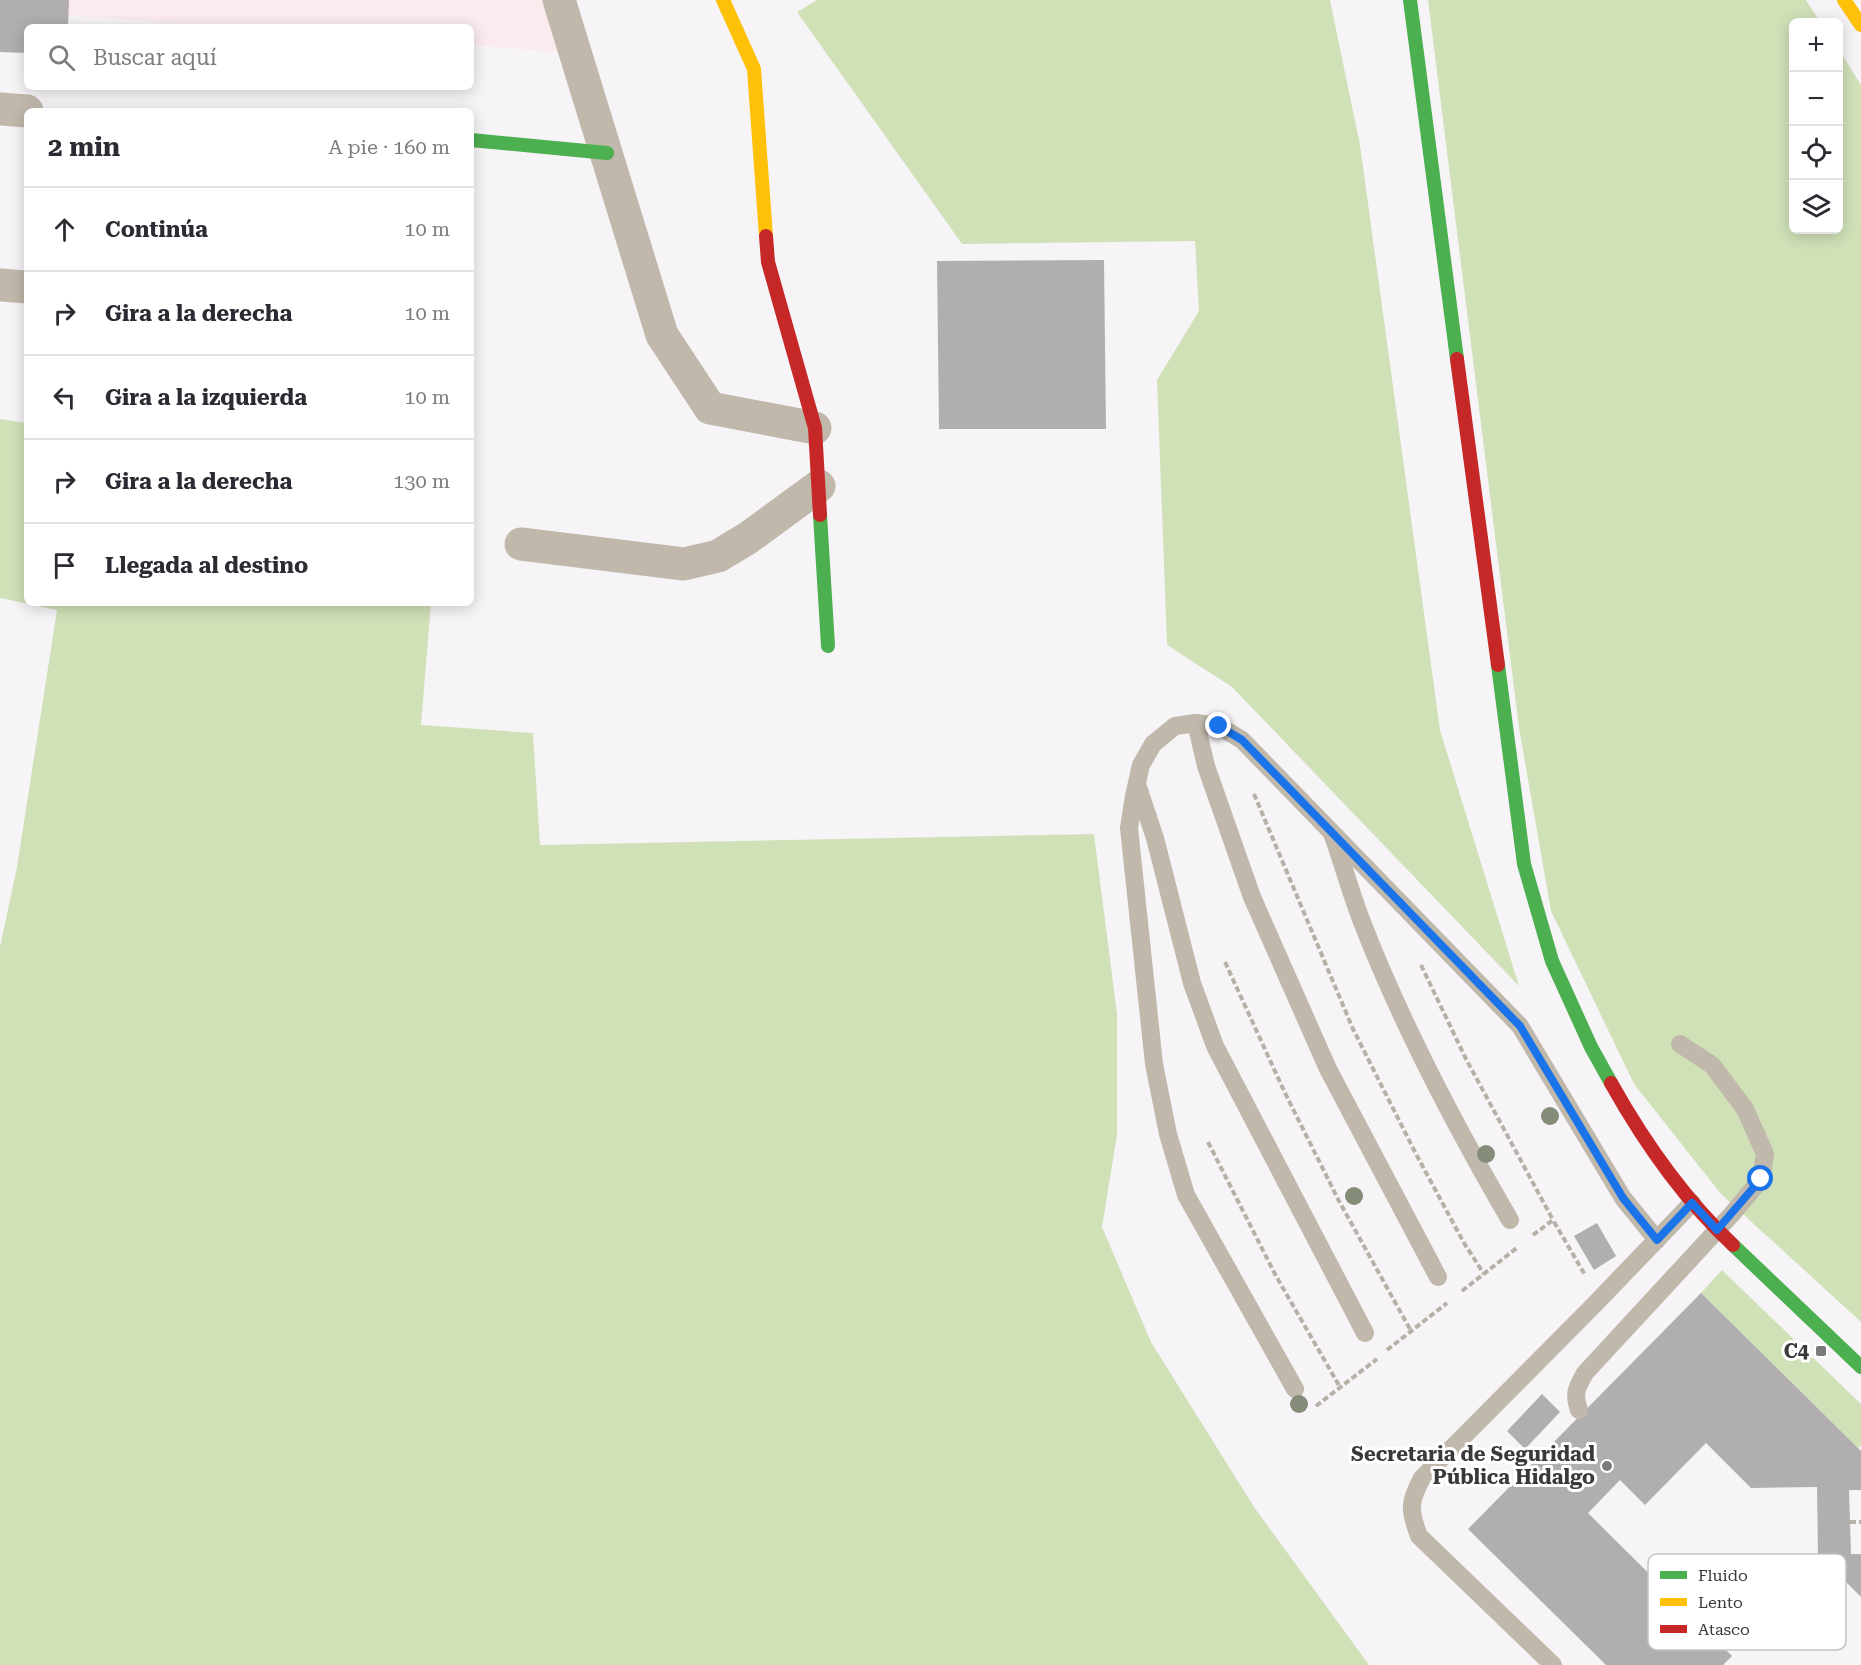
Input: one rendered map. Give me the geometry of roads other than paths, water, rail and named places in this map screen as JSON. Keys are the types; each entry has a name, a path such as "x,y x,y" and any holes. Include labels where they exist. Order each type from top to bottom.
{"street":[{"path":"559,0 662,335 710,408 815,428"},
{"path":"723,0 754,69 768,262 815,428 828,646"},
{"path":"1410,0 1524,864 1552,961 1591,1047 1629,1115 1679,1187 1717,1230 1861,1367"},
{"path":"1844,0 1861,25"},
{"path":"0,109 24,111"},
{"path":"474,140 607,153"},
{"path":"0,285 24,288"},
{"path":"521,544 684,564 718,556 748,538 819,486"}],"lane":[{"path":"1295,1389 1186,1195 1168,1134 1154,1064 1129,828 1141,765 1153,744 1175,726 1196,723 1219,726 1242,740 1520,1026 1623,1198 1657,1240"},
{"path":"1196,723 1206,766 1257,907 1328,1069 1438,1277"},
{"path":"1137,784 1155,838 1192,983 1215,1046 1365,1334"},
{"path":"1331,831 1362,922 1406,1023 1464,1141 1510,1220"},
{"path":"1579,1410 1576,1388 1585,1373 1761,1179 1765,1154 1745,1109 1712,1065 1680,1044"},
{"path":"1553,1665 1419,1536 1412,1517 1413,1495 1422,1478 1692,1203"}],"place":[{"name":"C4","path":"1821,1351"},
{"name":"Secretaria de Seguridad Pública Hidalgo","path":"1607,1466"}]}
